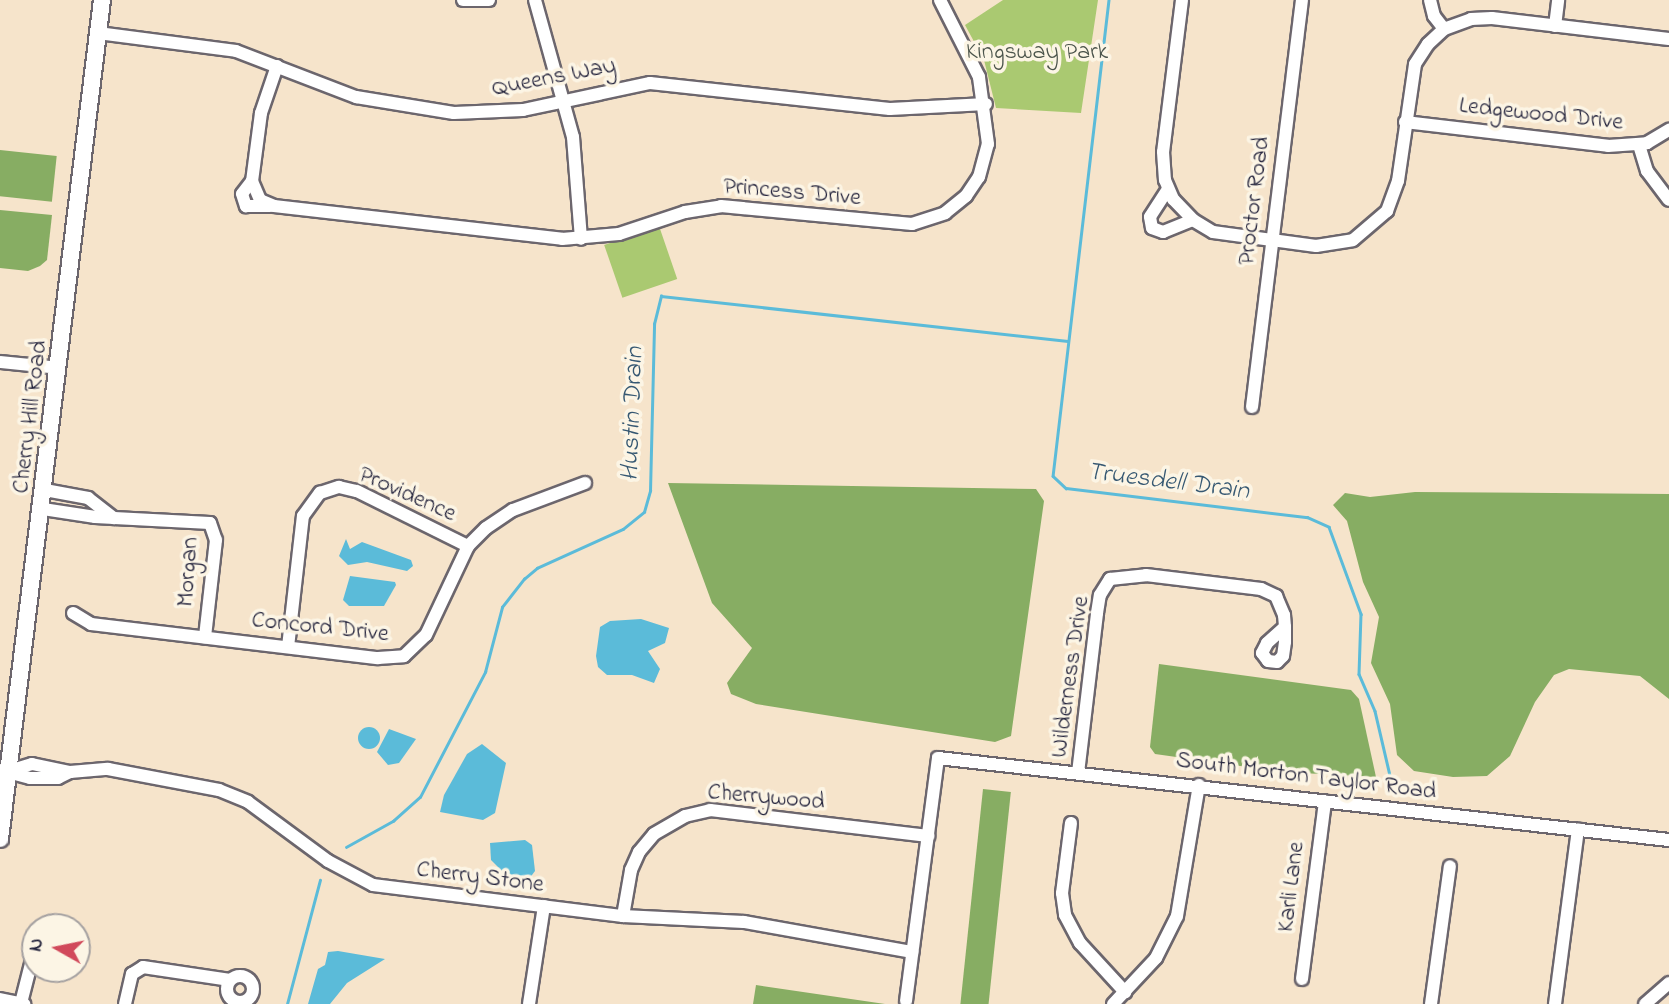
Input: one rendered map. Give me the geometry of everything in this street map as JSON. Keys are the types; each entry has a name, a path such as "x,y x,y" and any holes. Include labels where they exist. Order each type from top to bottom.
{"main road":[{"name":"Cherry Hill Road","path":"0,839 4,770 43,509 102,0"}],"street":[{"path":"463,0 489,0"},
{"path":"536,0 564,100 578,169 581,239"},
{"name":"Princess Drive","path":"277,66 261,113 252,181 260,200 274,206 581,239 619,234 685,212 721,206 895,224 929,220 960,202 979,177 988,144 986,104 979,77 940,0"},
{"path":"1182,0 1163,152 1168,189 1193,220 1221,234 1332,246 1373,228 1396,191 1415,64 1427,44 1444,29 1481,18 1669,40"},
{"name":"Proctor Road","path":"1252,407 1302,0"},
{"path":"1430,0 1434,16 1444,29"},
{"path":"1555,26 1558,0"},
{"name":"Queens Way","path":"98,33 222,48 356,97 438,112 504,112 650,83 890,109 986,104"},
{"name":"Ledgewood Drive","path":"1405,122 1608,146 1639,145 1669,131"},
{"path":"1639,145 1652,178 1669,200"},
{"path":"1652,178 1669,182"},
{"path":"1168,189 1150,217 1152,228 1163,232 1193,220"},
{"path":"0,362 59,368"},
{"name":"Concord Drive","path":"73,613 91,624 386,659 412,651 426,635 468,546 497,519 527,497 585,483"},
{"name":"Providence","path":"288,647 303,516 320,493 339,488 357,491 468,546"},
{"path":"45,490 88,498 115,519"},
{"path":"43,509 115,519"},
{"name":"Morgan","path":"115,519 200,519 213,527 216,540 205,637"},
{"name":"Wilderness Drive","path":"1078,773 1097,612 1110,579 1146,575 1261,589 1276,596 1284,627"},
{"name":"South Morton Taylor Road","path":"928,836 938,758 1199,785 1669,840"},
{"name":"Cherry Stone","path":"4,770 30,778 58,778 70,772 108,769 230,794 261,809 328,861 373,886 623,916 744,922 912,952"},
{"path":"1113,1004 1156,958 1177,916 1199,785"},
{"name":"Karli Lane","path":"1302,979 1325,801"},
{"name":"Cherrywood","path":"623,916 631,870 639,852 661,828 685,816 710,810 928,836"},
{"path":"1071,823 1062,893 1065,915 1080,943 1125,992"},
{"path":"1555,1004 1578,830"},
{"path":"905,1002 928,836"},
{"path":"1431,1004 1450,866"},
{"path":"529,1004 544,906"},
{"path":"125,1004 132,974 143,967 230,980"},
{"path":"0,999 22,1003 27,983"},
{"path":"1645,1004 1669,983"}],"green space":[{"name":"Kingsway Park","path":"1003,0 1098,0 1081,113 996,108 984,60 965,25"},
{"path":"0,150 57,156 52,202 0,196"},
{"path":"0,210 52,215 47,260 40,266 28,271 0,268"},
{"path":"659,226 677,279 622,298 604,245"},
{"path":"668,483 1036,489 1044,501 1011,736 995,742 756,704 731,694 727,683 752,648 712,603"},
{"path":"1415,492 1669,494 1669,699 1640,676 1569,669 1554,675 1535,702 1510,756 1487,776 1453,777 1414,771 1397,755 1390,704 1371,663 1379,617 1363,582 1347,521 1333,505 1345,493 1370,497"},
{"path":"1159,664 1351,690 1359,699 1376,777 1283,772 1155,754 1150,747"},
{"path":"983,789 1011,792 989,1004 960,1004"},
{"path":"756,985 885,1004 753,1004"}],"water":[{"path":"346,539 350,549 362,542 411,560 413,566 407,571 367,562 348,565 339,556"},
{"path":"350,576 395,582 396,585 384,606 349,606 343,600"},
{"path":"641,619 669,628 665,643 648,651 660,669 654,683 632,675 607,675 598,667 596,656 600,627 610,621"},
{"path":"369,727 377,730 380,738 377,746 369,749 361,746 358,738 361,730"},
{"path":"389,729 416,739 399,763 388,765 377,752"},
{"path":"482,744 506,763 495,813 483,820 440,812 444,795 467,754"},
{"path":"525,840 532,845 535,871 526,883 514,883 491,860 490,843"},
{"path":"338,951 385,959 347,983 330,1004 308,1004 318,969 325,965 328,952"}],"waterway":[{"name":"Truesdell Drain","path":"1109,0 1053,476 1066,488 1307,517 1329,527 1361,614 1359,674 1375,711 1391,780"},
{"name":"Hustin Drain","path":"346,847 393,821 420,797 485,672 502,607 524,579 537,568 623,529 644,512 650,491 654,324 661,296 1068,341"},
{"name":"Hustin Drain","path":"287,1004 320,880"}]}
